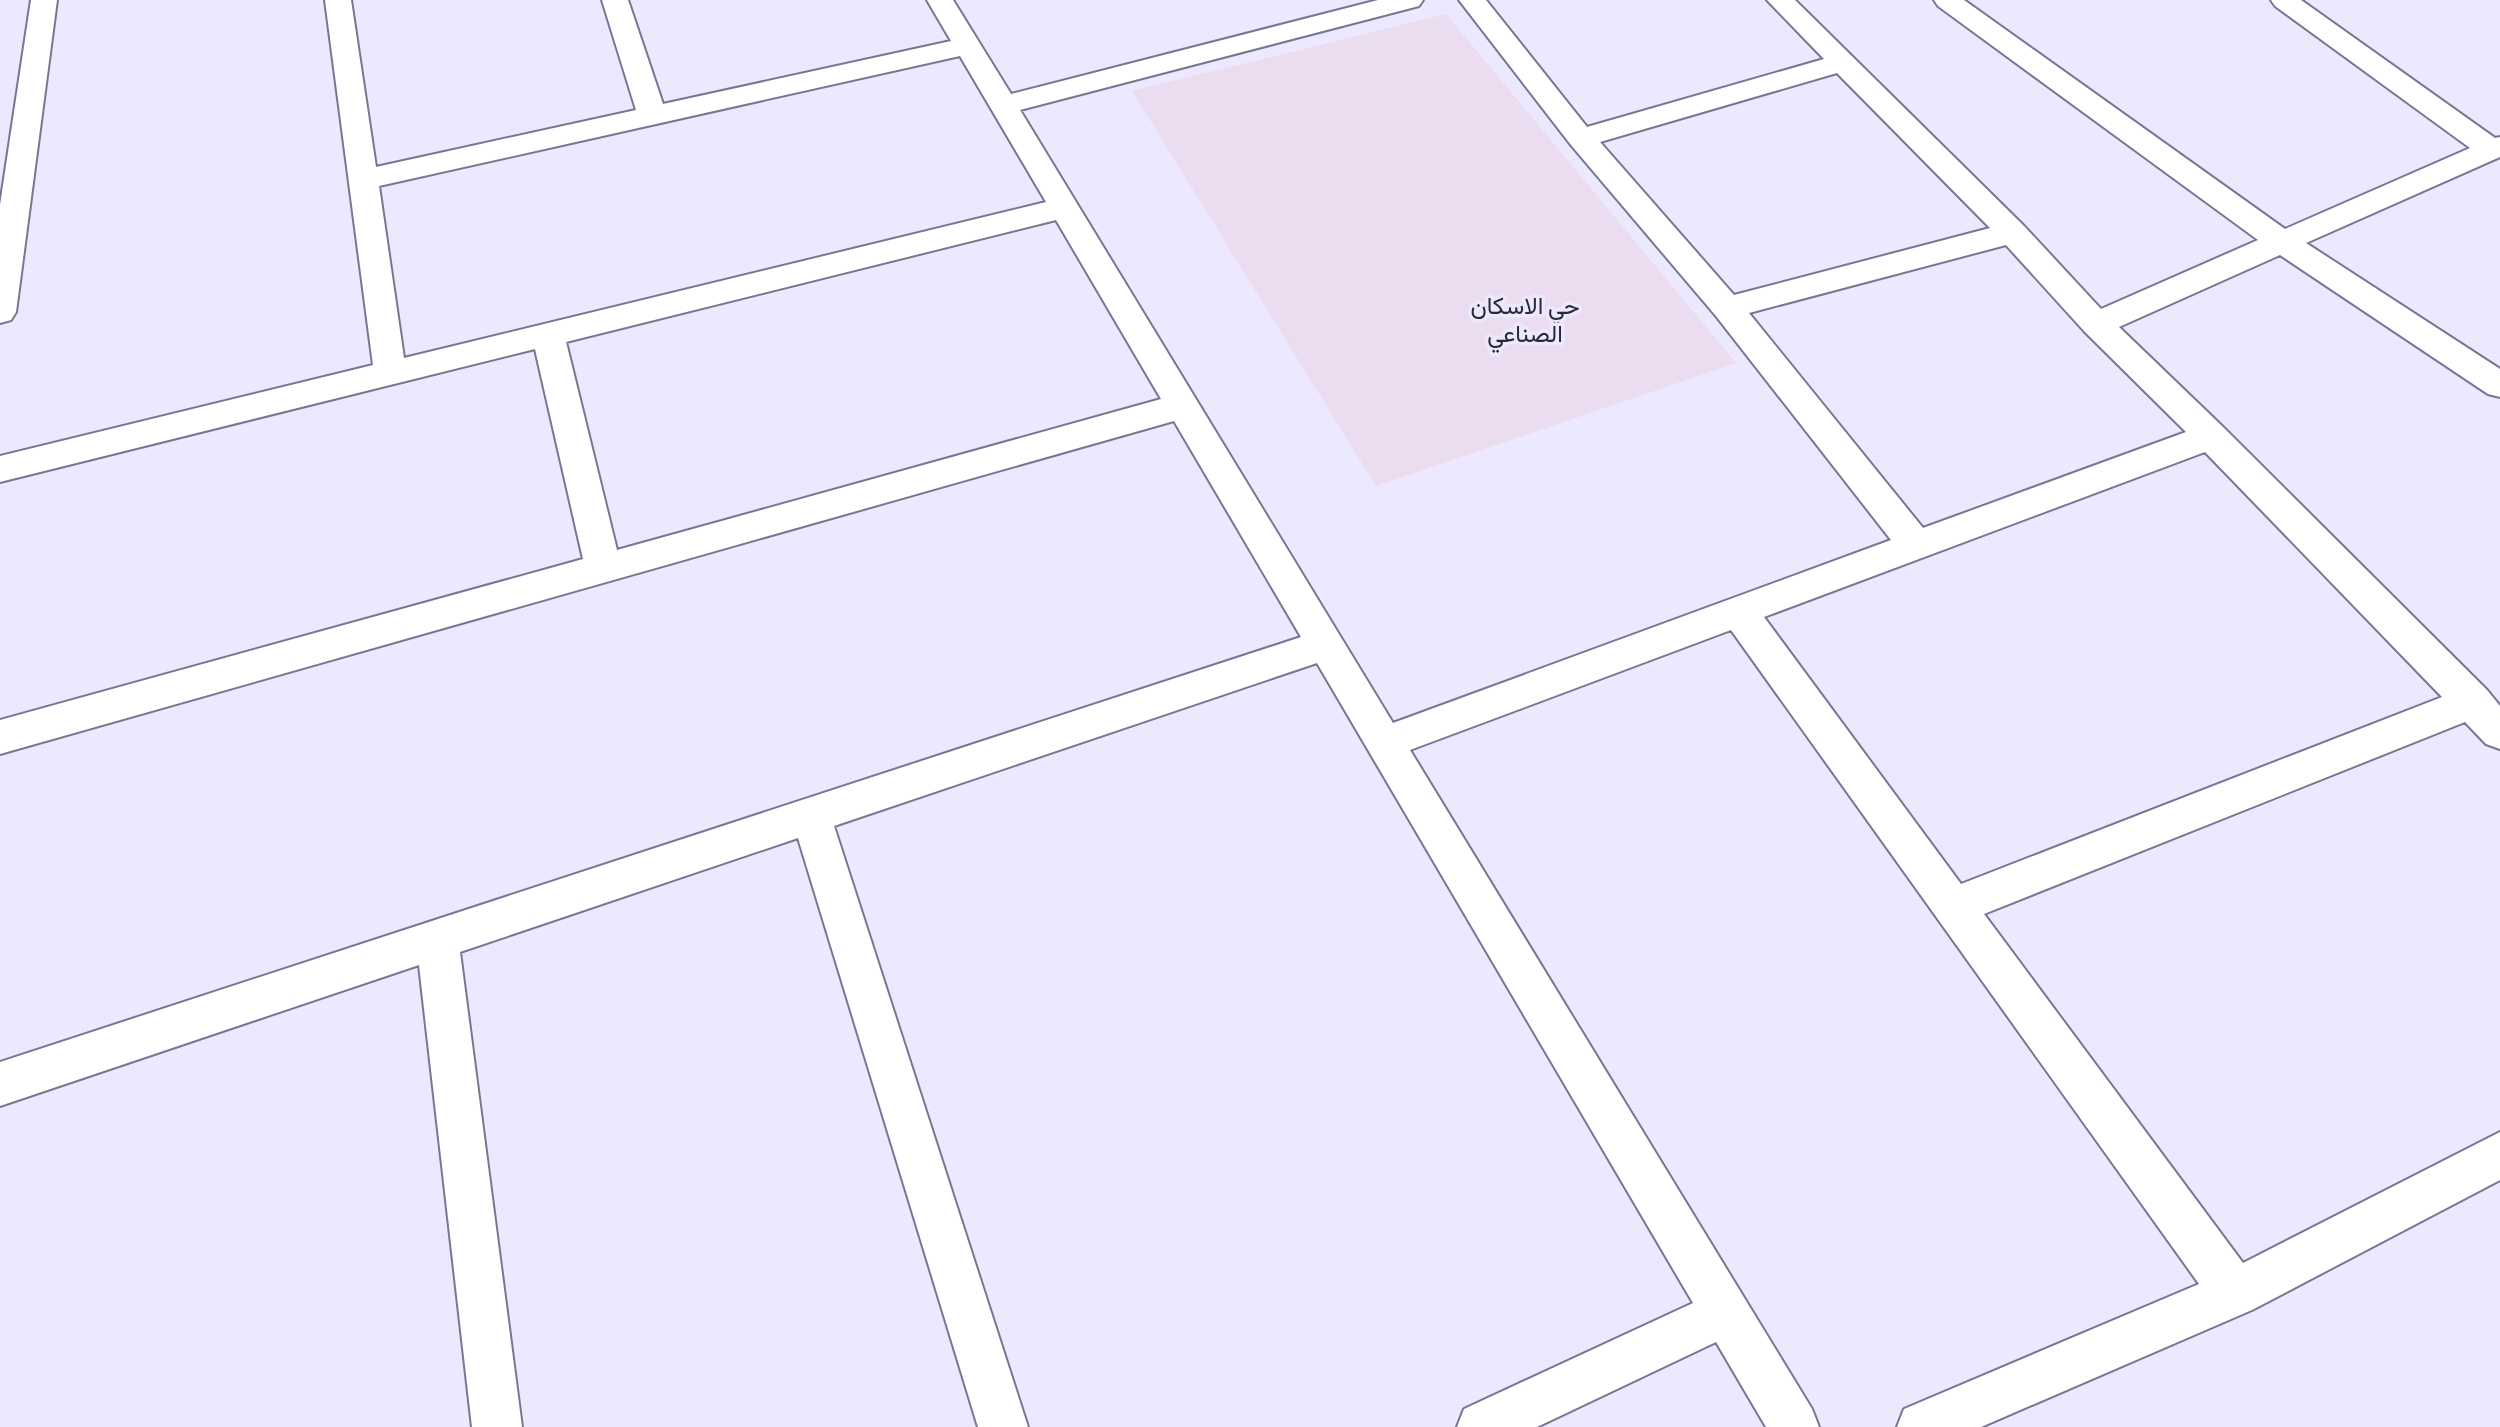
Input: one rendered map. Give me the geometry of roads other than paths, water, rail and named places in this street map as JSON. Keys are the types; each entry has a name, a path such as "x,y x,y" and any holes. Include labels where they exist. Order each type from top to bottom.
{"street":[{"path":"0,312 44,0"},
{"path":"338,0 390,373"},
{"path":"615,0 652,116"},
{"path":"940,0 1794,1427"},
{"path":"1003,106 1355,6 1410,0"},
{"path":"1472,0 1581,138 1727,308 1916,546"},
{"path":"1780,0 2013,233 2096,324 2211,436 2500,732"},
{"path":"1947,0 2282,242 2500,385"},
{"path":"2284,0 2496,148"},
{"path":"363,180 967,46"},
{"path":"1581,138 1842,63"},
{"path":"2096,324 2496,148"},
{"path":"0,469 1064,208"},
{"path":"1727,308 2013,233"},
{"path":"548,334 603,568"},
{"path":"0,737 1182,406"},
{"path":"1384,743 2211,436"},
{"path":"1739,612 2235,1293"},
{"path":"0,1084 1325,645"},
{"path":"1954,906 2473,702"},
{"path":"811,816 1003,1427"},
{"path":"437,940 497,1427"},
{"path":"1922,1427 2235,1293 2500,1155"},
{"path":"1482,1427 1725,1313"}],"district":[{"name":"حي الاسكان الصناعي","path":"1525,318"}]}
